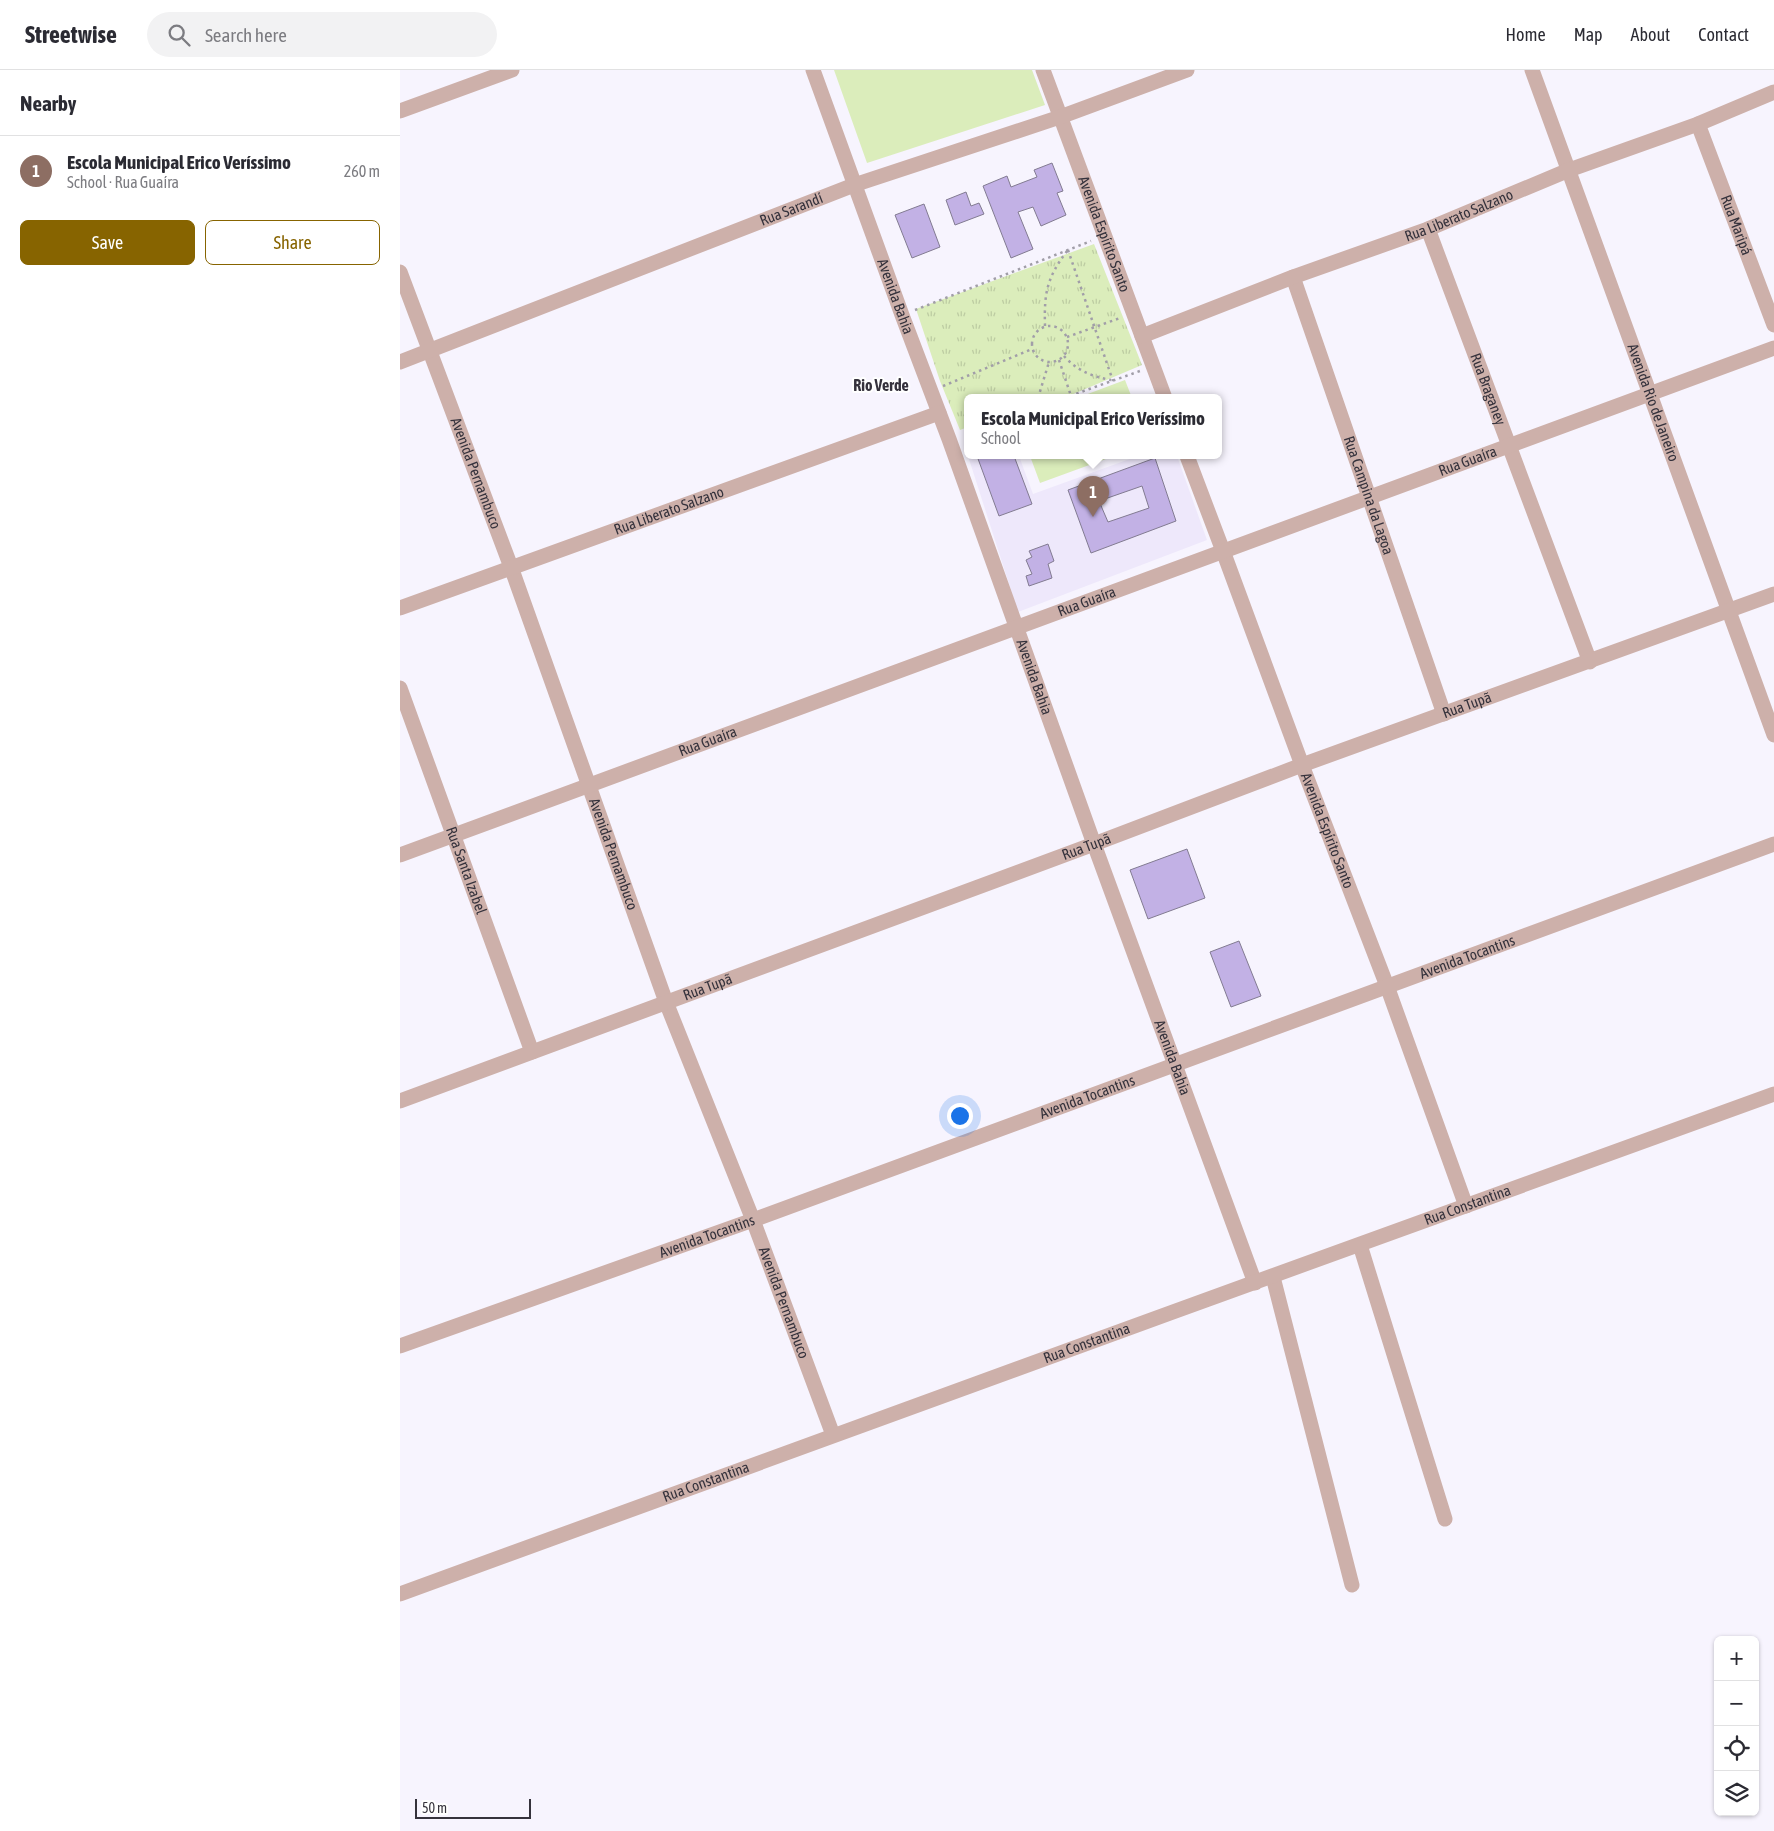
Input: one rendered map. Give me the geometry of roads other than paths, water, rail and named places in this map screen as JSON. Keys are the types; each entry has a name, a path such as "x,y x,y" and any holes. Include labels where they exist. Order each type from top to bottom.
{"street":[{"path":"400,111 493,73 512,70"},
{"name":"Avenida Bahia","path":"813,70 1255,1284"},
{"name":"Avenida Espírito Santo","path":"1043,70 1164,394"},
{"name":"Rua Sarandí","path":"400,362 854,185 1060,117 1187,70"},
{"name":"Avenida Rio de Janeiro","path":"1532,70 1774,735"},
{"name":"Rua Liberato Salzano","path":"1142,336 1293,277 1428,229 1569,170 1698,124 1774,92"},
{"name":"Rua Maripá","path":"1698,124 1774,324"},
{"name":"Rua Braganey","path":"1428,229 1590,662"},
{"name":"Avenida Pernambuco","path":"400,272 510,568 666,1002 753,1220 833,1435"},
{"name":"Rua Campina da Lagoa","path":"1293,277 1444,714"},
{"name":"Rua Guaíra","path":"400,855 1774,348"},
{"name":"Rua Liberato Salzano","path":"400,608 939,413"},
{"name":"Avenida Espírito Santo","path":"1188,459 1224,551 1302,765 1387,986 1466,1206"},
{"name":"Rua Tupã","path":"400,1100 1094,844 1302,765 1774,594"},
{"name":"Rua Santa Izabel","path":"400,688 532,1052"},
{"name":"Avenida Tocantins","path":"400,1346 753,1220 1774,844"},
{"name":"Rua Constantina","path":"400,1594 1774,1094"},
{"path":"1360,1245 1445,1519"},
{"path":"1274,1276 1352,1585"}],"place":[{"name":"Escola Municipal Erico Veríssimo","path":"1093,517"}],"district":[{"name":"Rio Verde","path":"881,385"}]}
